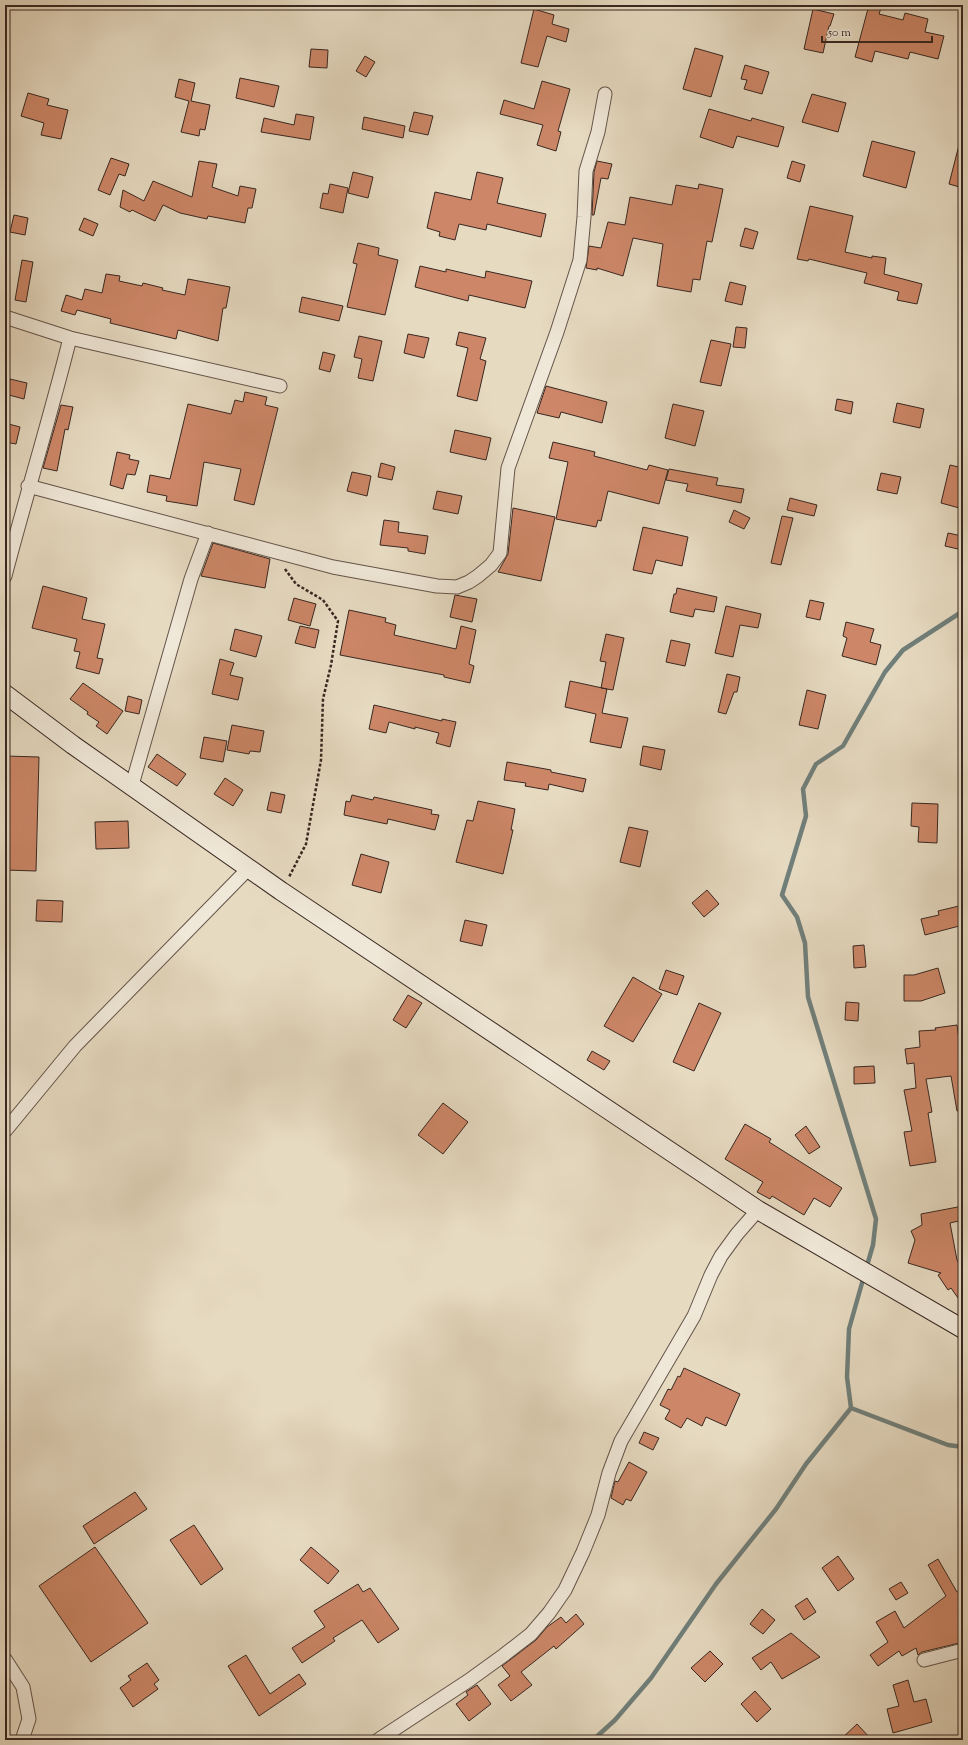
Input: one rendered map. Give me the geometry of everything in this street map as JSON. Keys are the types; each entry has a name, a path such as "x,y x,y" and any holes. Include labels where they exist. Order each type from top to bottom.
{"street":[{"path":"28,486 333,567 437,586 456,587 463,585 478,576 491,565 500,553 508,468 557,332 580,260 584,225 586,171 598,132 604,94"},
{"path":"5,317 70,338 280,386"},
{"path":"5,576 28,486 55,398 70,338"},
{"path":"132,785 190,579 208,533"},
{"path":"5,694 73,745 281,891 758,1210 963,1329"},
{"path":"5,1131 75,1046 249,868"},
{"path":"378,1740 504,1656 531,1634 549,1613 565,1590 583,1552 598,1515 609,1473 621,1441 694,1316 711,1275 721,1256 737,1234 758,1210"},
{"path":"924,1660 963,1650"},
{"path":"5,1659 23,1687 29,1720 22,1740"}],"path":[{"path":"272,550 296,584 323,600 338,621 331,665 323,699 321,760 306,844 281,891"},
{"path":"915,1740 925,1737 938,1740"}],"building":[{"path":"869,5 882,5 879,14 903,20 905,13 928,19 925,32 944,36 938,59 910,52 908,59 875,51 872,62 855,57"},
{"path":"534,9 554,15 552,24 569,29 566,42 547,36 538,67 521,63"},
{"path":"813,9 834,14 829,26 823,53 804,49"},
{"path":"695,48 723,56 711,97 683,89"},
{"path":"311,49 328,50 327,68 309,67"},
{"path":"365,56 375,62 366,77 356,71"},
{"path":"745,65 769,72 762,94 744,89 747,80 741,79"},
{"path":"240,78 279,86 274,107 236,98"},
{"path":"179,79 195,83 191,101 210,105 205,130 200,129 199,136 181,132 189,101 175,97"},
{"path":"542,81 570,89 558,131 561,132 556,151 537,145 543,125 500,114 504,100 534,109"},
{"path":"28,93 49,99 47,105 68,110 61,139 41,135 44,123 21,116"},
{"path":"812,94 846,103 838,132 802,122"},
{"path":"709,109 751,121 752,118 784,127 778,147 737,136 733,148 700,137"},
{"path":"414,112 433,116 428,135 409,131"},
{"path":"296,114 314,117 310,140 261,132 264,118 294,125"},
{"path":"364,117 405,126 403,138 362,129"},
{"path":"872,141 915,152 906,188 863,176"},
{"path":"959,145 963,145 963,188 949,184"},
{"path":"111,158 129,164 125,176 119,174 110,195 98,190"},
{"path":"199,161 217,164 212,187 238,196 240,186 256,189 252,208 248,208 245,223 208,216 207,219 180,213 163,205 155,221 132,210 130,212 120,207 123,190 144,201 153,181 192,197"},
{"path":"597,161 612,164 608,179 601,178 594,215 592,215 594,172"},
{"path":"792,161 805,165 800,182 787,178"},
{"path":"353,172 373,177 368,198 348,193"},
{"path":"477,172 503,178 497,203 546,214 541,237 487,224 486,230 459,224 455,240 439,236 440,232 427,228 435,192 471,200"},
{"path":"330,184 348,188 343,213 320,208 323,193 328,194"},
{"path":"699,184 723,189 712,242 707,241 700,280 693,279 691,292 657,286 663,244 633,238 623,276 597,268 597,270 586,268 589,246 601,248 608,222 625,225 630,197 672,205 676,185 698,189"},
{"path":"810,206 853,216 845,252 872,258 872,256 886,258 884,274 922,284 917,304 897,300 899,292 864,283 867,273 809,259 808,261 797,259"},
{"path":"14,215 28,218 25,235 10,232"},
{"path":"84,218 98,224 93,236 79,230"},
{"path":"745,228 758,232 753,249 740,246"},
{"path":"358,243 379,248 378,255 398,260 385,315 347,307 357,264 353,263"},
{"path":"22,260 33,262 26,302 15,300"},
{"path":"420,266 446,272 446,269 485,278 486,271 532,281 525,308 469,295 468,301 415,287"},
{"path":"106,274 120,276 119,281 142,286 143,283 163,288 162,290 185,295 188,279 230,287 226,308 223,308 218,341 178,330 176,339 110,323 111,319 77,310 75,315 61,311 66,295 82,300 85,289 102,293"},
{"path":"730,282 746,286 742,305 725,301"},
{"path":"302,297 343,306 339,321 299,312"},
{"path":"736,327 747,328 745,348 733,347"},
{"path":"459,332 486,338 480,359 486,361 477,401 457,396 468,348 456,345"},
{"path":"408,334 429,338 424,358 404,353"},
{"path":"359,336 382,341 373,381 358,378 362,359 354,357"},
{"path":"711,340 731,344 721,386 700,382"},
{"path":"323,352 335,355 330,372 319,369"},
{"path":"5,379 27,383 24,399 5,394"},
{"path":"546,386 607,402 602,423 561,412 559,418 537,413"},
{"path":"245,392 267,397 265,405 278,408 254,505 234,500 241,469 204,462 197,506 166,501 167,496 147,492 150,475 170,479 188,404 231,414 235,400 243,402"},
{"path":"837,399 853,402 851,414 835,410"},
{"path":"897,403 924,409 920,428 893,422"},
{"path":"673,404 704,411 695,446 665,438"},
{"path":"61,405 73,407 68,430 65,429 57,471 43,468"},
{"path":"5,423 20,427 16,444 5,442"},
{"path":"455,430 491,438 486,460 450,452"},
{"path":"553,442 595,452 594,456 647,470 649,465 668,470 659,504 608,491 601,521 598,520 596,527 556,519 568,462 549,458"},
{"path":"117,452 130,455 129,459 139,461 135,475 127,474 123,489 110,485"},
{"path":"381,463 395,467 392,480 378,477"},
{"path":"950,465 963,468 963,509 941,503"},
{"path":"669,469 718,478 716,485 744,489 741,503 686,491 688,484 666,480"},
{"path":"352,472 371,476 367,496 347,491"},
{"path":"881,473 901,477 897,494 877,490"},
{"path":"437,491 462,496 458,514 433,509"},
{"path":"790,498 817,505 814,516 787,510"},
{"path":"513,508 555,517 541,581 498,572 508,554"},
{"path":"734,510 750,518 744,529 729,522"},
{"path":"782,516 793,518 781,565 771,563"},
{"path":"384,520 399,522 398,532 428,536 425,554 408,551 408,548 380,545"},
{"path":"643,527 688,537 682,566 656,560 652,574 633,570"},
{"path":"948,533 962,536 958,549 945,546"},
{"path":"213,543 270,559 265,588 201,576"},
{"path":"43,586 87,598 82,619 105,624 97,658 103,659 99,674 76,668 80,652 74,651 77,639 32,628"},
{"path":"677,588 717,597 714,612 695,609 693,617 670,612"},
{"path":"455,595 477,599 472,622 450,617"},
{"path":"294,598 316,604 310,626 288,620"},
{"path":"810,600 824,603 820,620 806,617"},
{"path":"726,606 761,614 758,628 740,625 733,657 715,653"},
{"path":"349,610 386,618 385,622 396,625 394,635 456,649 461,626 476,630 469,664 474,666 470,683 444,677 444,675 340,655"},
{"path":"846,622 874,629 870,642 881,645 876,665 842,656 847,638 843,636"},
{"path":"300,626 319,630 315,648 295,643"},
{"path":"235,629 262,636 256,657 230,650"},
{"path":"606,634 624,638 613,690 601,688 606,662 600,661"},
{"path":"671,640 690,644 685,666 666,662"},
{"path":"220,659 234,663 230,675 243,678 238,700 212,694"},
{"path":"727,674 740,677 737,692 734,692 726,714 718,712"},
{"path":"570,681 607,689 602,713 628,718 621,748 590,742 596,714 565,707"},
{"path":"83,683 123,711 107,734 96,726 99,722 70,699"},
{"path":"807,690 826,695 818,729 799,725"},
{"path":"128,696 142,700 139,714 125,711"},
{"path":"374,705 442,721 442,719 456,722 450,747 436,743 439,733 415,727 415,729 389,722 386,733 369,729"},
{"path":"232,725 264,731 260,752 250,751 249,754 227,750"},
{"path":"204,737 227,741 223,762 200,758"},
{"path":"643,746 665,750 661,770 640,765"},
{"path":"157,754 186,774 177,786 148,767"},
{"path":"5,756 39,757 36,871 5,870"},
{"path":"507,762 551,770 551,772 586,779 583,792 549,784 548,790 525,786 526,783 504,780"},
{"path":"225,778 243,790 233,806 214,794"},
{"path":"271,792 285,795 281,813 267,810"},
{"path":"352,795 373,800 374,797 432,810 431,814 439,815 435,830 388,819 387,824 344,815 346,801 350,802"},
{"path":"478,801 515,809 511,830 513,830 503,874 456,862 467,820 473,821"},
{"path":"912,803 938,804 937,843 918,842 919,827 911,826"},
{"path":"128,821 129,848 96,849 95,822"},
{"path":"629,827 648,831 640,867 620,862"},
{"path":"361,854 389,862 381,893 352,885"},
{"path":"707,890 719,904 704,917 692,903"},
{"path":"37,900 63,901 62,922 36,921"},
{"path":"959,906 963,925 925,935 921,919 939,915 938,911"},
{"path":"465,920 487,925 482,946 460,941"},
{"path":"864,945 866,967 854,968 853,946"},
{"path":"938,968 945,993 921,1001 904,1001 904,975 914,975"},
{"path":"666,970 684,976 677,995 659,989"},
{"path":"633,977 662,994 633,1042 604,1026"},
{"path":"408,995 422,1003 406,1028 393,1020"},
{"path":"846,1002 859,1003 858,1021 845,1020"},
{"path":"699,1003 721,1013 694,1071 673,1062"},
{"path":"957,1025 961,1055 963,1054 963,1111 957,1111 951,1076 926,1079 932,1112 928,1113 936,1162 910,1166 904,1132 912,1131 904,1090 916,1088 914,1063 907,1064 905,1049 920,1047 919,1031 936,1030 935,1028"},
{"path":"592,1051 610,1061 604,1070 587,1060"},
{"path":"874,1066 875,1083 854,1084 854,1067"},
{"path":"443,1103 468,1122 443,1154 418,1135"},
{"path":"745,1124 771,1139 769,1142 842,1188 830,1207 814,1198 804,1215 772,1196 770,1199 757,1192 763,1182 725,1159"},
{"path":"806,1126 820,1147 809,1154 795,1135"},
{"path":"963,1206 963,1220 950,1223 957,1260 963,1270 963,1305 951,1288 948,1290 938,1275 941,1273 908,1263 915,1240 911,1231 922,1225 921,1214"},
{"path":"684,1368 740,1394 726,1426 706,1417 702,1426 687,1418 681,1428 665,1419 670,1410 660,1405 668,1389 671,1390"},
{"path":"644,1432 659,1438 653,1450 639,1443"},
{"path":"629,1462 647,1472 631,1501 626,1499 623,1505 611,1498 615,1481 618,1482"},
{"path":"135,1492 147,1509 94,1544 83,1526"},
{"path":"194,1525 223,1569 201,1585 170,1540"},
{"path":"95,1547 148,1623 91,1662 39,1586"},
{"path":"311,1547 339,1571 328,1584 300,1560"},
{"path":"838,1556 854,1579 838,1591 822,1568"},
{"path":"938,1559 957,1592 963,1591 963,1642 922,1652 918,1655 916,1648 902,1656 899,1651 878,1666 870,1655 888,1642 876,1622 895,1611 904,1628 946,1596 928,1565"},
{"path":"901,1582 908,1593 896,1600 889,1589"},
{"path":"358,1584 363,1592 370,1588 399,1629 378,1643 362,1620 333,1638 335,1641 302,1663 292,1648 325,1627 314,1611"},
{"path":"807,1598 816,1612 804,1620 795,1606"},
{"path":"762,1609 775,1620 763,1634 750,1624"},
{"path":"576,1614 584,1624 556,1649 554,1646 521,1672 532,1685 511,1701 498,1685 510,1676 502,1666 536,1640 547,1627 561,1617 566,1623"},
{"path":"791,1633 820,1657 782,1679 771,1662 761,1670 752,1658"},
{"path":"710,1651 723,1664 705,1682 691,1668"},
{"path":"246,1655 270,1694 299,1674 306,1684 259,1716 228,1666"},
{"path":"147,1663 159,1680 154,1684 158,1689 133,1707 120,1688 131,1680 128,1676"},
{"path":"908,1680 914,1702 926,1699 932,1722 893,1733 887,1709 899,1706 893,1685"},
{"path":"477,1685 491,1704 469,1721 456,1704 468,1695 466,1692"},
{"path":"755,1691 771,1709 757,1722 741,1704"},
{"path":"857,1724 872,1740 840,1740"}],"waterway":[{"path":"866,1269 873,1245 876,1219 808,997 805,943 797,917 782,895 806,816 803,789 816,764 843,746 885,672 903,650 963,611"},
{"path":"851,1408 847,1377 849,1329 864,1276"},
{"path":"593,1740 615,1720 651,1678 716,1584 776,1509 806,1464 851,1408 948,1445 963,1447"}]}
